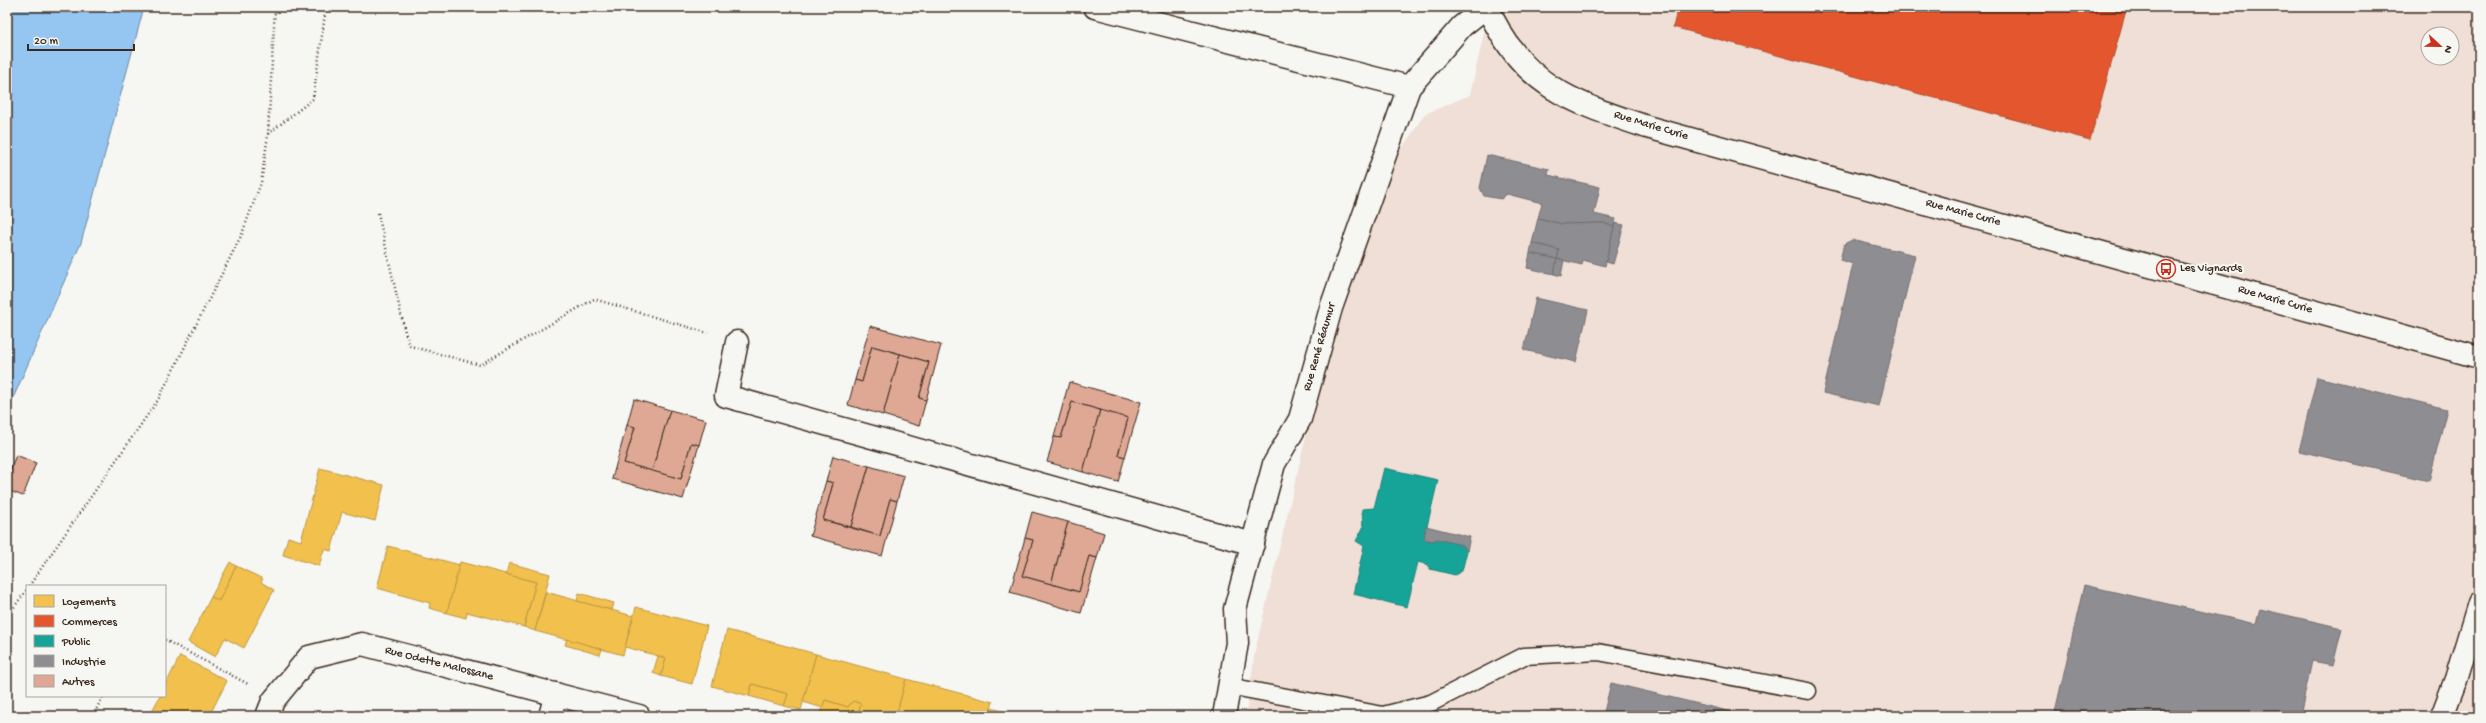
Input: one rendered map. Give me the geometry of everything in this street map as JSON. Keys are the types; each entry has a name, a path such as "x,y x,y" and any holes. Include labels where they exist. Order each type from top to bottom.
{"street":[{"path":"1095,7 1409,87"},
{"name":"Rue René Réaumur","path":"1224,716 1228,686 1237,644 1235,609 1274,464 1300,419 1331,308 1409,87 1462,26 1486,7"},
{"name":"Rue Marie Curie","path":"1486,7 1499,32 1522,62 1552,89 1584,106 1647,127 2479,357"},
{"path":"737,342 726,396 1253,544"},
{"path":"2442,716 2456,679 2479,603"},
{"name":"Rue Odette Malossane","path":"270,708 309,657 362,644 639,716"},
{"path":"550,716 556,694"}],"lane":[{"path":"1228,686 1383,715 1431,703 1524,656 1598,652 1808,691"}],"path":[{"path":"30,585 158,400 242,234 261,183 268,135 276,7"},
{"path":"268,135 313,99 326,7"},
{"path":"378,213 404,332 410,346 480,365 594,299 737,342"},
{"path":"7,617 26,589"},
{"path":"166,641 240,678 270,708"},
{"path":"93,716 102,697"}],"shaded area":[{"path":"1490,7 2479,7 2479,716 1246,716 1255,651 1312,411 1390,166 1425,114 1470,95"}],"water":[{"path":"7,7 144,7 81,243 7,412"}],"building: Logements":[{"path":"320,468 384,485 375,521 342,512 331,551 324,549 319,566 283,555 288,537 301,541"},
{"path":"388,546 460,565 447,613 429,608 430,603 377,588"},
{"path":"230,562 236,566 219,601 211,597"},
{"path":"460,562 536,582 524,627 467,612 466,618 447,613"},
{"path":"509,563 550,574 535,631 524,627 536,582 506,574"},
{"path":"236,566 263,579 261,582 274,590 244,648 225,638 215,657 188,642 211,597 219,601"},
{"path":"546,592 633,616 623,655 535,631"},
{"path":"579,593 614,603 612,610 577,601"},
{"path":"636,607 707,626 692,684 661,676 666,658 625,647"},
{"path":"727,630 816,654 801,710 784,706 788,694 752,684 749,696 712,686"},
{"path":"567,639 602,649 600,655 565,645"},
{"path":"816,654 906,679 896,716 857,716 861,704 853,701 848,707 825,700 823,708 803,702"},
{"path":"180,656 227,681 209,716 160,716 152,711 159,697 166,697 166,684"},
{"path":"658,656 666,658 661,676 653,673"},
{"path":"906,679 993,702 989,716 896,716"},
{"path":"752,684 788,694 784,706 749,696"},
{"path":"825,700 848,707 853,701 861,704 857,716 820,715"},
{"path":"991,708 1022,716 989,716"}],"building: Commerces":[{"path":"1678,7 2127,7 2090,140 1673,27"}],"building: Public":[{"path":"1384,468 1438,480 1424,539 1433,541 1437,539 1463,545 1467,551 1462,571 1455,575 1430,569 1428,565 1418,562 1407,607 1353,594 1364,546 1356,541 1363,528 1362,509 1374,508"}],"building: Industrie":[{"path":"1487,155 1549,169 1548,175 1600,187 1594,214 1616,219 1614,227 1604,223 1562,224 1538,218 1542,203 1507,194 1501,199 1484,196 1480,188"},
{"path":"1538,218 1562,224 1604,223 1614,227 1605,266 1583,260 1582,265 1557,259 1559,250 1532,243"},
{"path":"1615,223 1624,225 1613,264 1606,262"},
{"path":"1852,240 1915,255 1879,406 1823,393 1853,264 1840,260 1844,244"},
{"path":"1532,243 1559,250 1557,259 1530,253"},
{"path":"1530,253 1557,259 1554,274 1527,268"},
{"path":"1557,259 1564,260 1561,276 1554,274"},
{"path":"1536,298 1588,310 1576,362 1524,350"},
{"path":"2317,377 2447,409 2429,481 2299,451"},
{"path":"1426,526 1470,537 1467,551 1463,545 1437,539 1433,541 1424,539"},
{"path":"2084,585 2256,624 2260,609 2342,628 2333,665 2312,661 2300,716 2054,716"},
{"path":"1611,683 1749,716 1603,716"}],"building: Autres":[{"path":"870,326 941,345 926,400 919,398 929,362 872,346 862,382 855,380"},
{"path":"872,346 900,354 883,415 848,405 855,380 862,382"},
{"path":"900,354 929,362 919,398 926,400 919,426 883,415"},
{"path":"1069,382 1141,402 1125,457 1118,455 1128,418 1072,402 1061,438 1054,437"},
{"path":"634,399 670,410 652,471 624,463 635,427 627,425"},
{"path":"1072,402 1100,410 1083,472 1047,462 1054,437 1061,438"},
{"path":"670,410 706,420 699,445 691,443 681,479 652,471"},
{"path":"1100,410 1128,418 1118,455 1125,457 1118,482 1083,472"},
{"path":"627,425 635,427 624,463 681,479 691,443 699,445 683,499 612,479"},
{"path":"16,455 36,463 23,496 7,490 7,478"},
{"path":"833,456 869,466 851,527 823,520 833,483 826,481"},
{"path":"869,466 904,476 897,501 890,499 880,536 851,527"},
{"path":"826,481 833,483 823,520 880,536 890,499 897,501 882,556 810,536"},
{"path":"1032,512 1068,522 1051,584 1022,576 1033,540 1025,538"},
{"path":"1068,522 1104,533 1097,558 1089,556 1079,592 1051,584"},
{"path":"1025,538 1033,540 1022,576 1079,592 1089,556 1097,558 1081,613 1010,592"}],"place":[{"name":"Les Vignards","path":"2166,269"}]}
